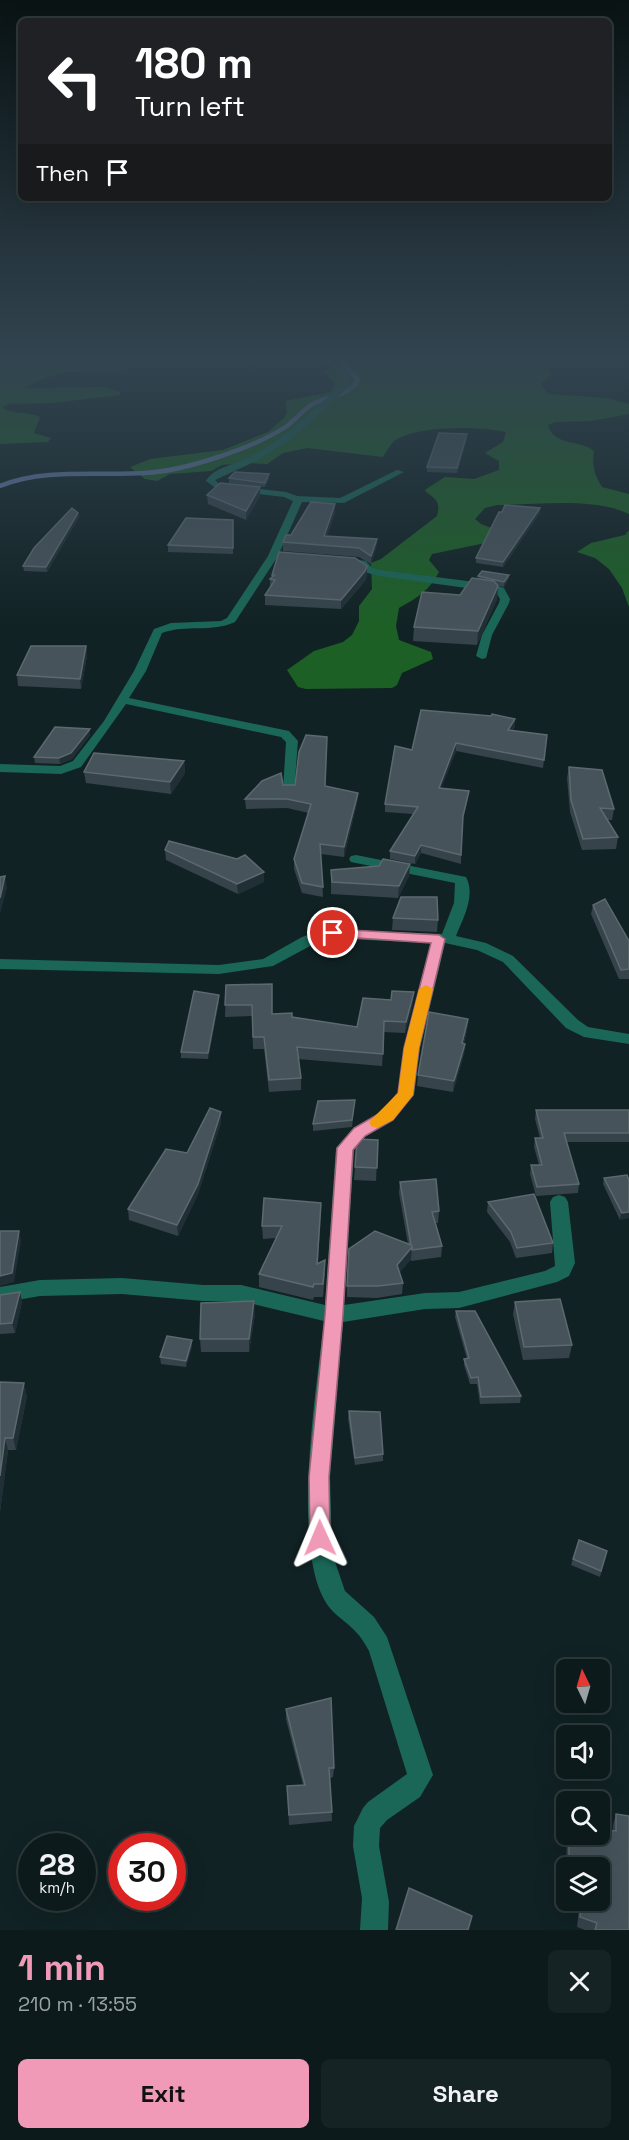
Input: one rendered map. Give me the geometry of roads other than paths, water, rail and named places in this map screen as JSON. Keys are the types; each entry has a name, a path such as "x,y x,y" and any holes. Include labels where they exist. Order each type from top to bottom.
{"street":[{"path":"269,449 253,459 220,473 210,481 217,486 261,491 297,499 341,501 400,472"},
{"path":"0,768 61,770 72,767 88,752 123,700 140,671 158,631 171,626 228,622 273,556 298,503 297,499"},
{"path":"273,556 285,557"},
{"path":"340,561 359,562 368,570 380,573 500,590 504,603 488,636 482,656"},
{"path":"123,700 285,734 292,741 289,790"},
{"path":"356,859 461,880 464,888 462,901 443,939 412,1048 406,1095 387,1116 360,1132 345,1148 334,1315 319,1477 321,1553 323,1567 337,1599 366,1625 379,1646 420,1775 413,1787 383,1806 367,1826 366,1843 375,1897 374,1930"},
{"path":"0,964 196,970 243,968 271,962 311,938 324,933 443,939 481,946 508,960 572,1024 585,1032 629,1039"},
{"path":"0,1294 40,1288 122,1286 202,1293 241,1293 334,1315 425,1301 459,1300 558,1275 566,1263 559,1202"}],"waterway":[{"path":"0,486 17,480 53,475 161,471 198,463 240,449"}]}
